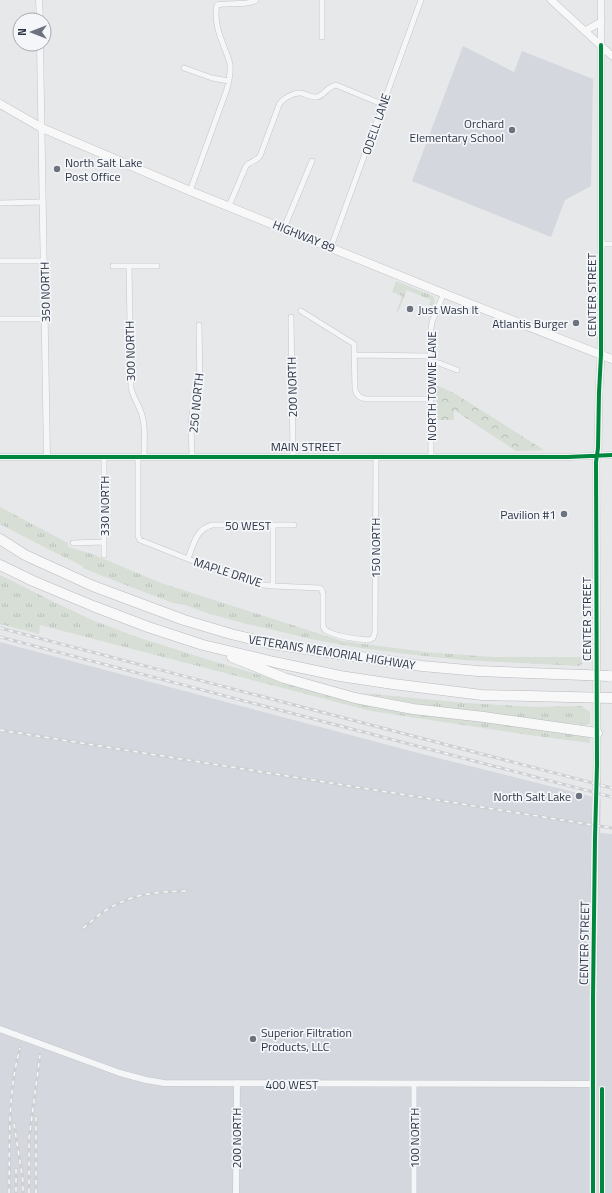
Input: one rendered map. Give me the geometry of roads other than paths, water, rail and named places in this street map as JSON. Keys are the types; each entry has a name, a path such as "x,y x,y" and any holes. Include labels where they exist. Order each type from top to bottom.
{"highway":[{"name":"VETERANS MEMORIAL HIGHWAY","path":"0,539 25,555 93,586 184,620 272,644 422,666 478,671 611,675"},
{"name":"VETERANS MEMORIAL HIGHWAY","path":"0,565 33,581 148,627 203,645 333,674 393,684 482,695 612,698"},
{"path":"203,645 284,678 355,698 413,709 484,717 597,733"}],"main road":[{"path":"551,0 612,56"},
{"path":"585,31 601,22"},
{"name":"CENTER STREET","path":"593,1193 593,997 597,733 596,462 598,448 598,392 602,355 601,46"},
{"name":"HIGHWAY 89","path":"0,104 42,128 190,191 591,352 612,359"}],"street":[{"path":"39,0 40,12"},
{"path":"190,191 226,94 229,81 230,64 216,22 217,4 251,3 256,0"},
{"path":"322,0 322,37"},
{"name":"ODELL LANE","path":"330,247 421,0"},
{"name":"CENTER STREET","path":"601,0 601,46"},
{"name":"350 NORTH","path":"40,52 47,457"},
{"path":"184,68 212,78 229,81"},
{"path":"230,206 246,166 258,159 260,156 282,100 298,93 318,97 329,87 336,86 382,104"},
{"path":"284,228 312,161"},
{"path":"0,203 43,202"},
{"path":"601,244 612,244"},
{"path":"0,261 44,260"},
{"path":"113,266 157,266"},
{"name":"300 NORTH","path":"129,266 130,384 144,420 141,457 139,539"},
{"name":"NORTH TOWNE LANE","path":"431,456 430,336 431,326 444,293"},
{"path":"301,311 354,344 355,389 356,393 360,397 366,399 430,398"},
{"name":"200 NORTH","path":"291,317 293,456"},
{"path":"0,319 45,319"},
{"name":"250 NORTH","path":"192,457 192,417 193,410 198,400 200,388 199,325"},
{"path":"354,355 430,356"},
{"path":"430,362 438,363 457,370"},
{"name":"MAIN STREET","path":"0,457 568,457 612,454"},
{"name":"150 NORTH","path":"323,628 328,632 366,640 372,639 374,636 376,456"},
{"name":"330 NORTH","path":"104,457 104,555"},
{"name":"50 WEST","path":"188,559 196,536 204,528 212,525 294,525"},
{"path":"273,525 273,586"},
{"name":"MAPLE DRIVE","path":"139,539 188,559 260,584 321,588 323,594 323,628"},
{"path":"73,543 104,542"},
{"name":"400 WEST","path":"0,1029 120,1073 138,1078 174,1083 593,1084"},
{"name":"200 NORTH","path":"236,1083 236,1193"},
{"name":"100 NORTH","path":"414,1084 414,1193"}],"railway":[{"path":"0,628 612,788"},
{"path":"0,637 612,797"},
{"path":"0,730 612,828"},
{"path":"83,928 105,911 127,900 146,894 186,891"},
{"path":"9,1193 9,1138 11,1102 20,1048"},
{"path":"29,1193 29,1139 40,1055"},
{"path":"36,1117 36,1193"},
{"path":"14,1124 23,1181 23,1193"},
{"path":"16,1169 16,1193"}],"place":[{"name":"Orchard Elementary School","path":"512,130"},
{"name":"North Salt Lake Post Office","path":"57,169"},
{"name":"Just Wash It","path":"410,309"},
{"name":"Atlantis Burger","path":"576,323"},
{"name":"Pavilion #1","path":"564,514"},
{"name":"North Salt Lake","path":"579,796"},
{"name":"Superior Filtration Products, LLC","path":"253,1039"}]}
